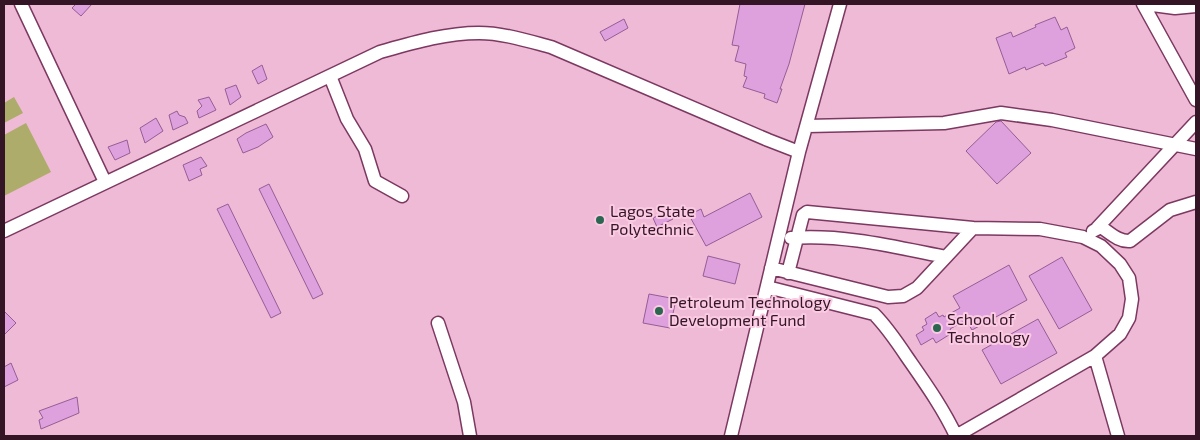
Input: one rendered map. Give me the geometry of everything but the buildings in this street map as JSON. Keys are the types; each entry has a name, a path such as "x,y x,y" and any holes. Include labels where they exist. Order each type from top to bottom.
{"street":[{"path":"21,4 105,182"},
{"path":"731,436 799,152 840,4"},
{"path":"1144,4 1175,8 1196,6"},
{"path":"1144,4 1196,100"},
{"path":"4,231 380,52 436,38 480,33 516,38 551,47 799,152"},
{"path":"330,76 347,119 365,149 376,181 402,196"},
{"path":"807,126 944,123 1001,113 1052,120 1196,149"},
{"path":"1083,237 1097,228 1196,122"},
{"path":"1097,228 1102,228 1124,241 1130,241 1170,210 1196,202"},
{"path":"767,286 874,314 884,324 925,382 946,415 956,436 1095,356 1120,334 1129,318 1132,299 1129,278 1120,264 1101,246 1083,237 1040,229 973,228 807,212 803,215 788,273"},
{"path":"771,268 888,297 903,296 917,288 973,228"},
{"path":"778,239 810,237 851,240 946,257"},
{"path":"438,323 464,402 470,436"},
{"path":"1095,356 1118,436"}],"shaded area":[{"name":"Lagos State Polytechnic","path":"4,4 1196,4 1196,436 4,436"},
{"path":"14,97 23,113 4,123 4,103"},
{"path":"26,123 51,172 4,196 4,135"}],"place":[{"name":"Lagos State Polytechnic","path":"600,220"},
{"name":"Petroleum Technology Development Fund","path":"659,311"},
{"name":"School of Technology","path":"937,328"}]}
